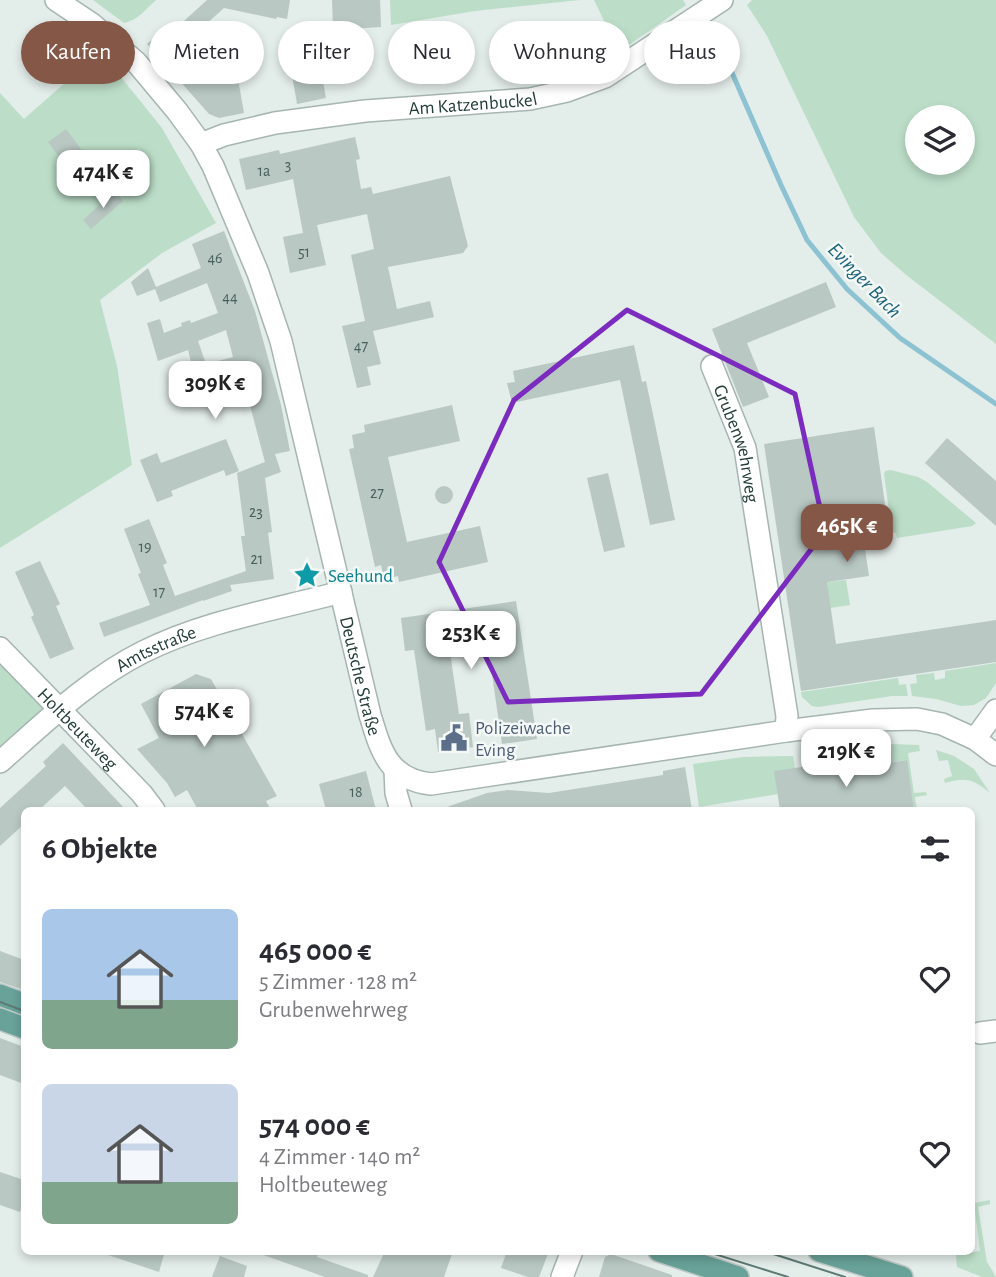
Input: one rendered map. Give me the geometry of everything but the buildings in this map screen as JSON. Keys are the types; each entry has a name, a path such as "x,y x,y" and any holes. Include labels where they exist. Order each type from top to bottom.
{"main road":[{"path":"0,995 21,1003"},
{"path":"0,1019 21,1027"},
{"path":"671,1255 737,1277"},
{"path":"832,1255 902,1277"}],"street":[{"name":"Deutsche Straße","path":"55,0 92,24 136,62 177,111 213,166 258,273 281,341 378,742 386,760 395,770"},
{"name":"Am Katzenbuckel","path":"201,144 275,122 365,111 530,99 567,91 605,77 722,0"},
{"name":"Grubenwehrweg","path":"712,366 745,448 787,716 786,731"},
{"name":"Amtsstraße","path":"0,762 58,710 103,676 142,652 218,622 341,592"},
{"name":"Holtbeuteweg","path":"0,649 152,807"},
{"path":"975,739 996,710"},
{"path":"395,770 407,778 430,784 873,720 916,719 942,724 975,739 996,755"},
{"path":"395,770 396,793 400,807"},
{"path":"562,1277 570,1255"}],"highlighted area":[{"path":"627,310 795,394 825,531 701,694 508,702 439,562 514,400"}],"green space":[{"path":"93,0 156,0 131,21 121,21"},
{"path":"390,0 580,0 475,11 415,21 391,21"},
{"path":"594,0 683,0 686,5 663,21 644,21 644,34 630,44 630,21 604,21"},
{"path":"752,0 996,0 996,344 881,253 854,217 767,36 747,5"},
{"path":"64,84 126,84 162,128 216,223 162,253 100,300 117,366 132,465 0,548 0,93 24,119"},
{"path":"891,470 927,482 976,523 972,526 897,538 896,533 892,532 884,474 885,471"},
{"path":"846,580 850,605 830,608 827,582"},
{"path":"0,648 59,710 0,762"},
{"path":"996,663 996,683 986,698 974,705 961,706 912,696 910,684 917,683 916,675 934,673 935,680 945,678 945,671"},
{"path":"898,678 899,685 906,684 908,696 818,707 812,706 802,697 801,692"},
{"path":"890,744 919,745 920,751 908,753 914,793 926,792 927,795 915,797 917,807 914,807 906,760 817,774 815,765 806,767 804,755"},
{"path":"936,750 954,756 974,769 990,793 969,780 945,783 944,779 952,776 948,760 939,761"},
{"path":"793,756 795,768 778,794 699,807 693,764 743,757"},
{"path":"990,1200 990,1204 978,1207 987,1262 996,1277 982,1277 957,1267 956,1255 975,1255 975,1252 980,1251 975,1203"}],"waterway":[{"name":"Evinger Bach","path":"737,84 807,240 847,289 900,338 996,404"}],"tram line":[{"path":"0,1002 21,1010"},
{"path":"718,1255 788,1277"},
{"path":"776,1255 845,1277"}],"place":[{"name":"Seehund","path":"307,575"},
{"name":"Polizeiwache Eving","path":"454,738"}]}
